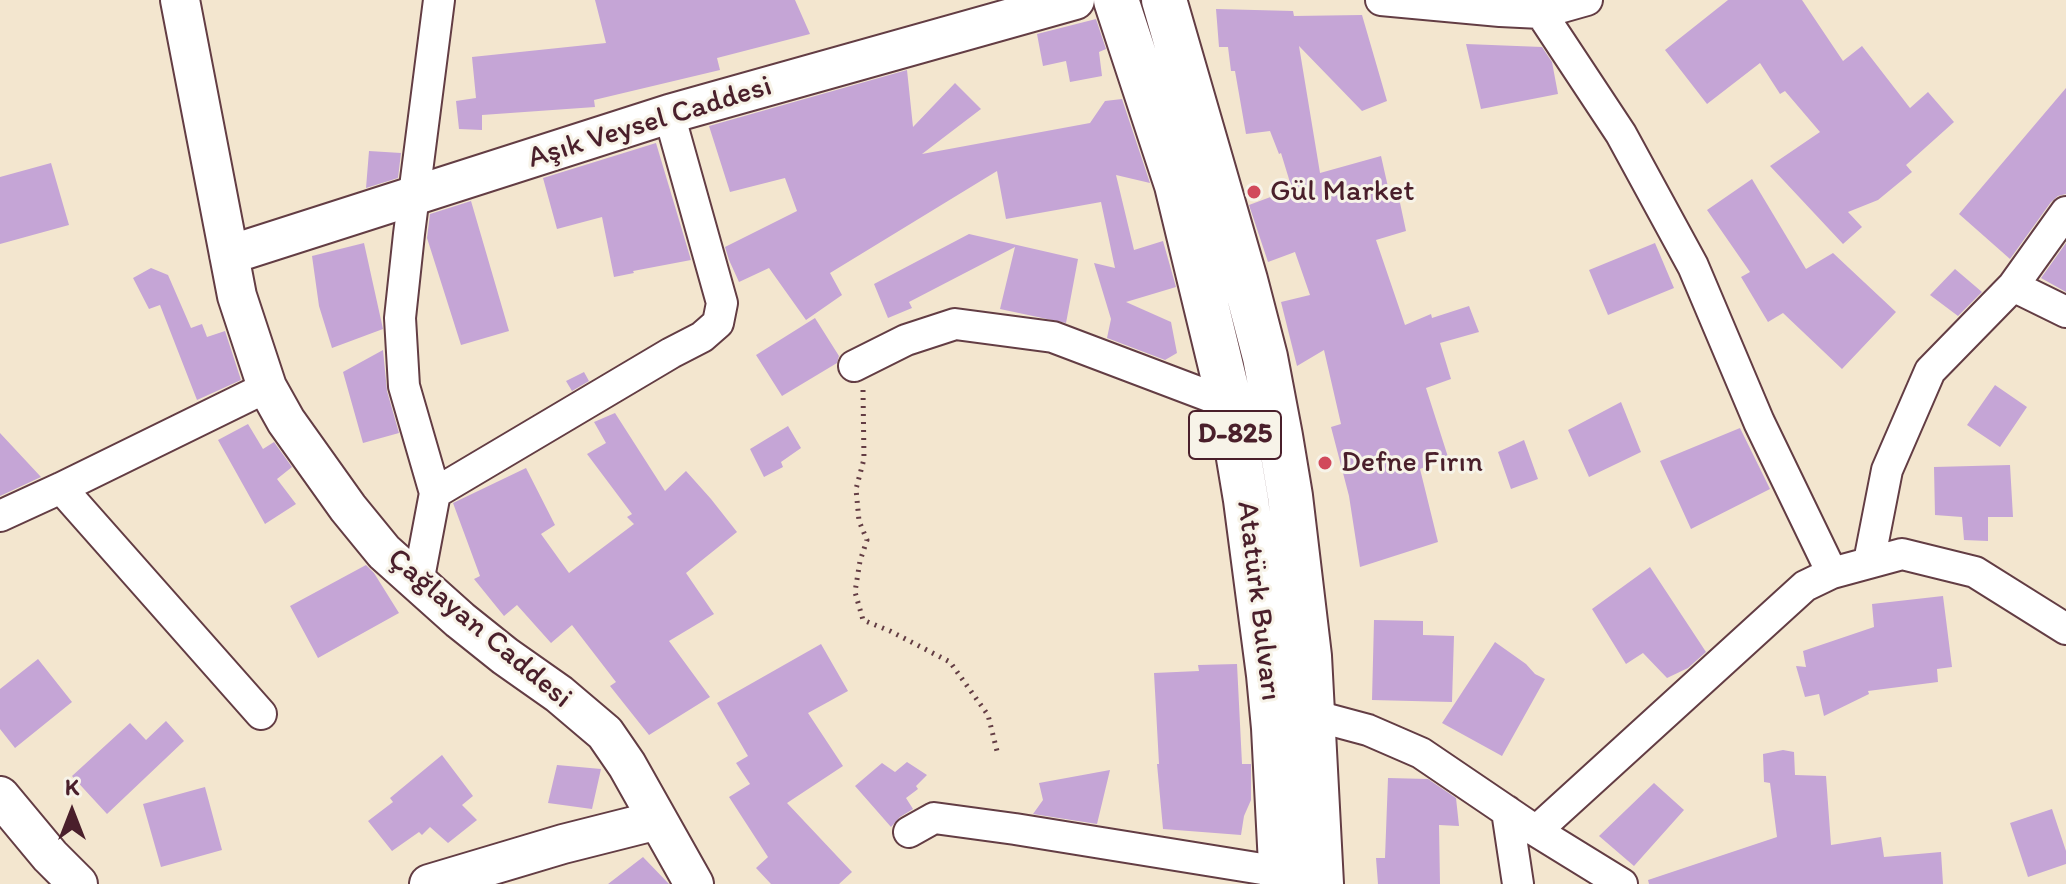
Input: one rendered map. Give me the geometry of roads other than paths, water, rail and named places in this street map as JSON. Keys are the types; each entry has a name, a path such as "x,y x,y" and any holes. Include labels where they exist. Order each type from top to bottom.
{"highway":[{"name":"Atatürk Bulvarı","path":"1116,0 1177,185 1230,404 1269,675 1290,881"},
{"name":"Atatürk Bulvarı","path":"1164,0 1219,186 1263,351 1290,496 1309,656 1312,715 1290,881"},
{"path":"1220,361 1263,351"}],"street":[{"name":"Çağlayan Caddesi","path":"180,0 237,296 267,387 286,421 348,508 384,552 460,620 559,694 605,733 627,765 694,884"},
{"path":"418,583 435,493 404,386 400,318 439,0"},
{"name":"Aşık Veysel Caddesi","path":"229,255 669,114 1075,0"},
{"path":"1381,0 1500,6 1541,13 1587,0"},
{"path":"1541,13 1621,134 1693,266 1759,422 1832,573"},
{"path":"435,493 702,337 718,323 722,303 669,114"},
{"path":"1869,562 1887,470 1930,371 2013,286 2066,212"},
{"path":"2013,286 2066,312"},
{"path":"861,372 906,340 955,324 1053,337 1230,404"},
{"path":"0,516 267,387"},
{"path":"61,488 261,714"},
{"path":"1536,831 1805,586 1832,573 1902,554 1975,572 2066,629"},
{"path":"1312,715 1368,730 1421,753 1536,831 1622,884"},
{"path":"0,796 78,884"},
{"path":"1507,811 1518,884"},
{"path":"909,832 934,818 1015,829 1290,881"},
{"path":"429,884 563,844 658,820"}],"place":[{"name":"Gül Market","path":"1254,192"},
{"name":"Defne Fırın","path":"1325,463"}]}
